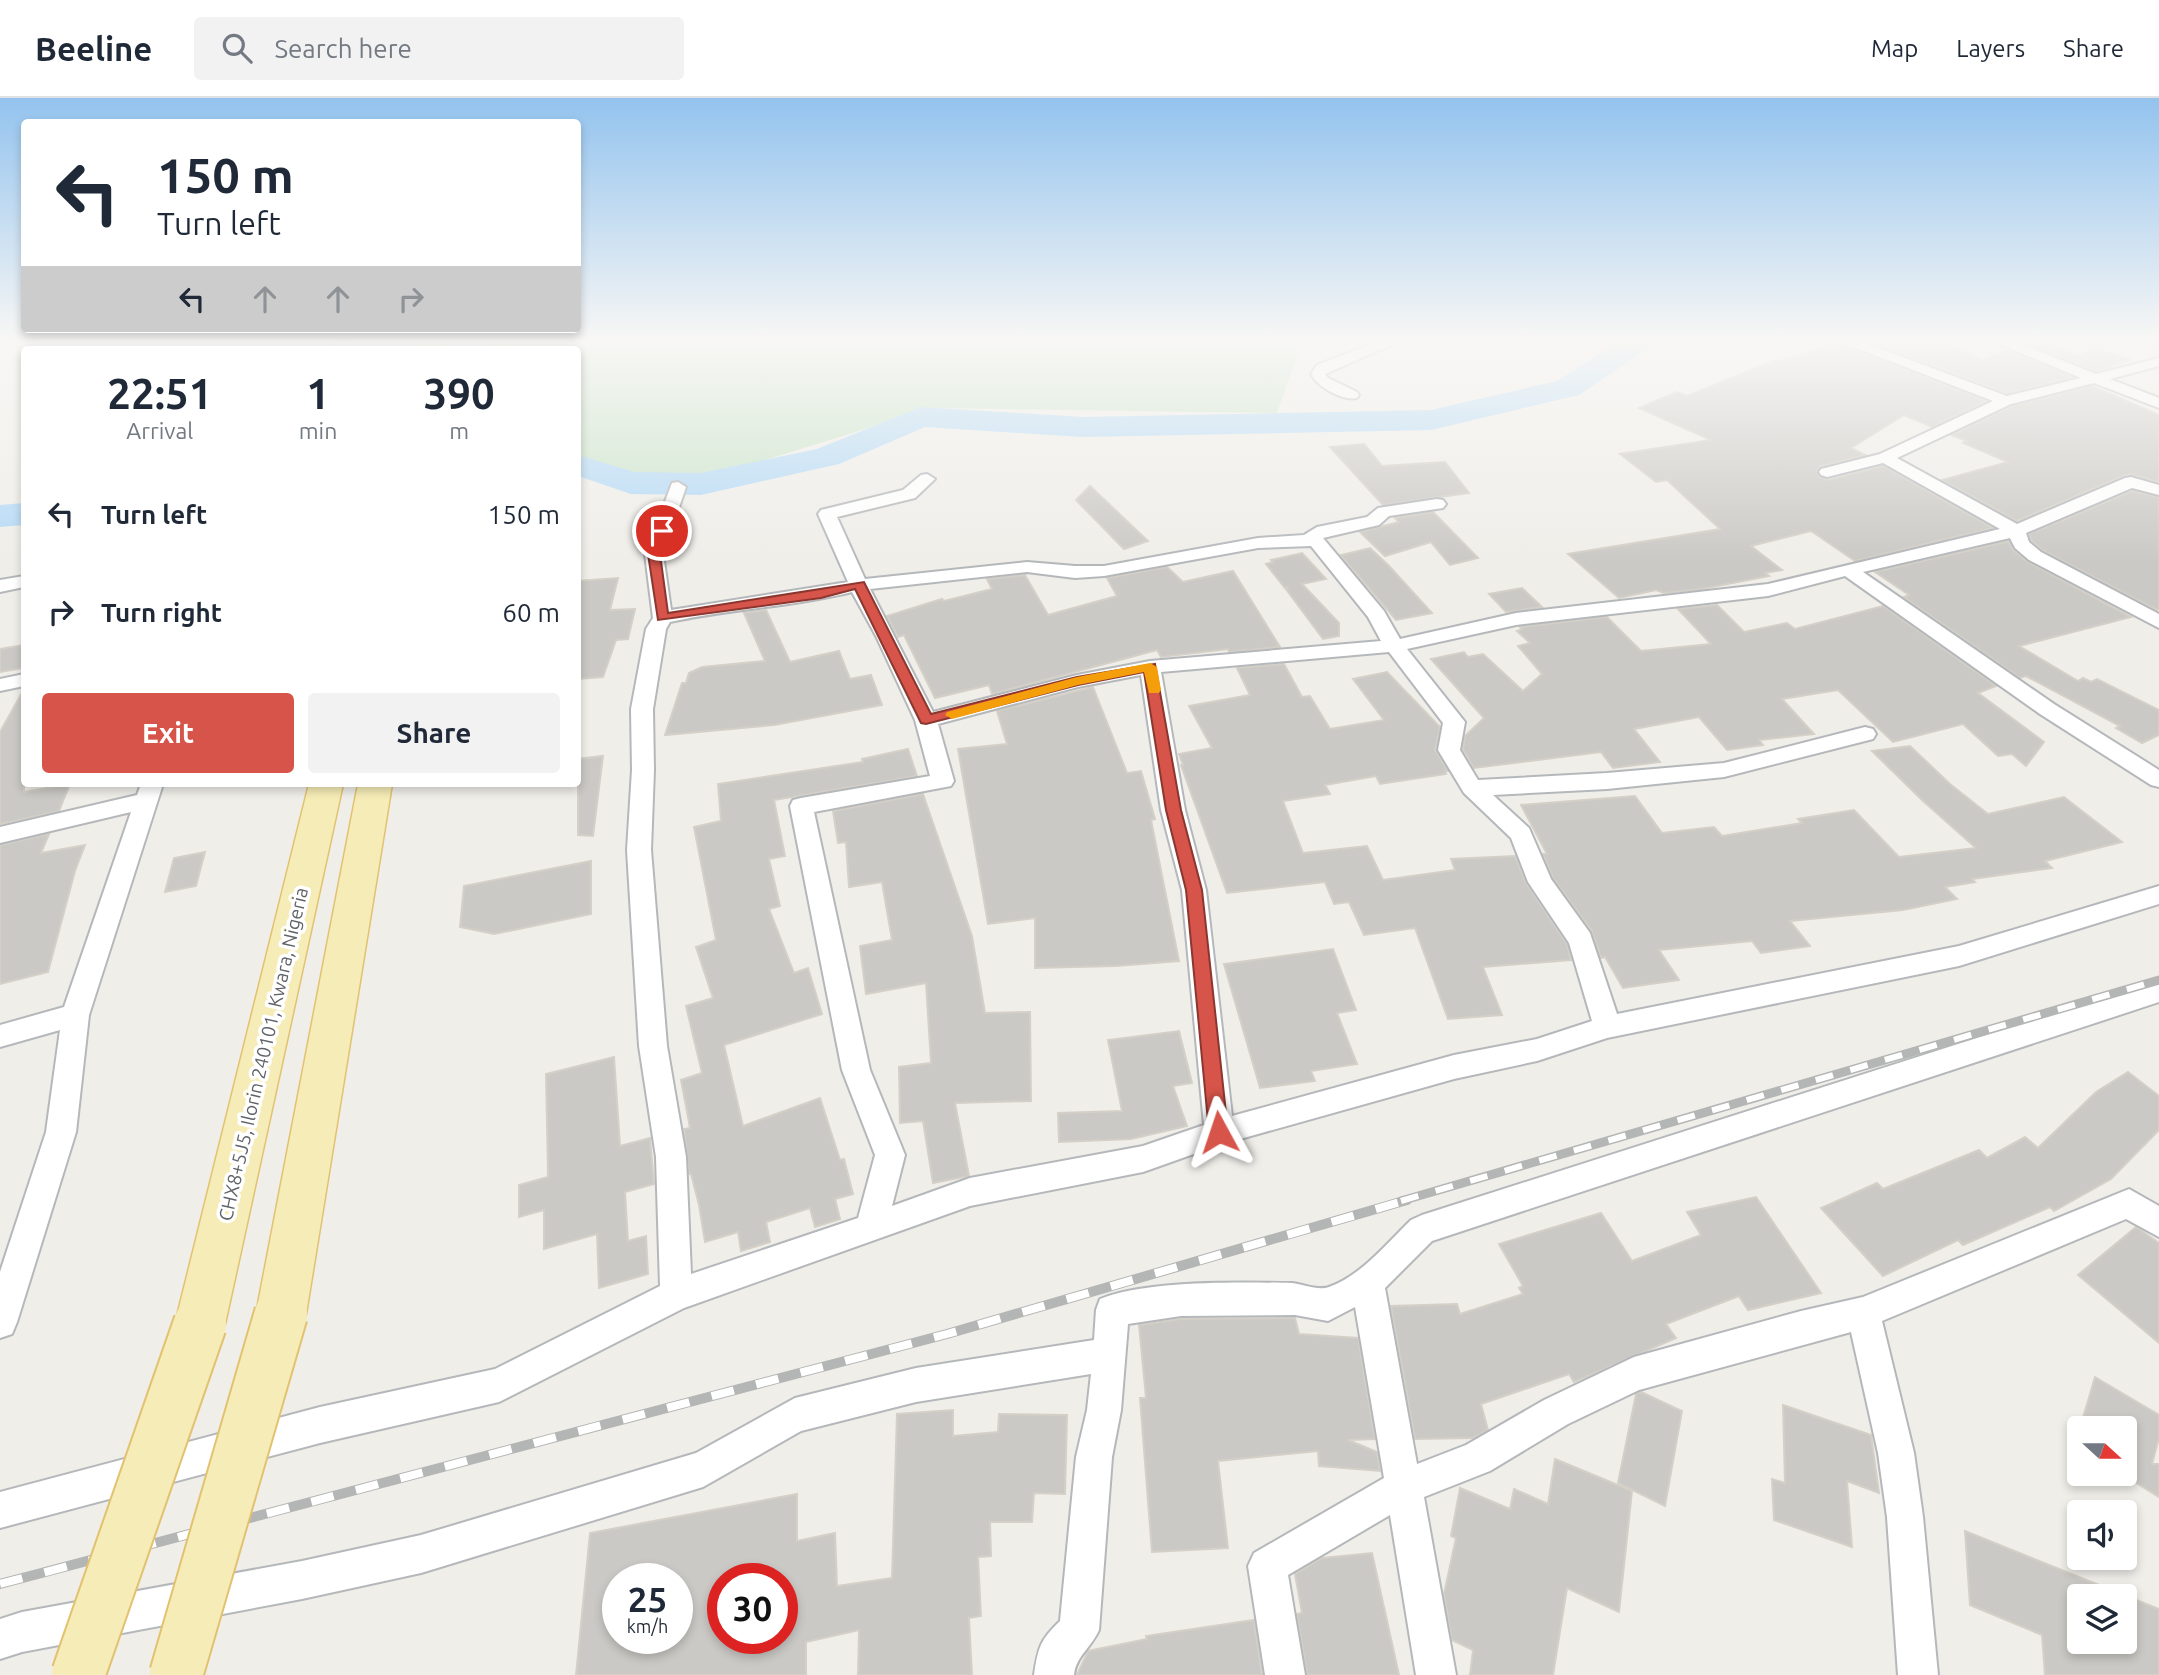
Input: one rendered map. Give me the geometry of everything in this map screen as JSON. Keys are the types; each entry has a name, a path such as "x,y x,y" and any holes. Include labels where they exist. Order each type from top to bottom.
{"main road":[{"name":"CHX8+5J5, Ilorin 240101, Kwara, Nigeria","path":"78,1675 200,1324 325,787"},
{"path":"176,1675 281,1314 374,787"}],"street":[{"path":"1827,472 1885,458 1975,416"},
{"path":"1885,458 2017,531 2021,544 2035,556 2159,622"},
{"path":"871,1227 890,1155 856,1070 801,806 943,781 926,720 886,636 868,607 827,513 909,494 927,479"},
{"path":"926,720 1077,681 1150,667 1394,646 1516,619 1768,590 2017,531 2131,482 2159,490"},
{"path":"676,1295 671,1157 653,1045 639,850 643,770 642,709 656,629 663,618 654,554 678,487"},
{"path":"1437,504 1384,512 1373,521 1354,527 1323,531 1312,536 1377,615 1394,646 1454,722 1449,750 1472,788 1521,834 1540,882 1581,940 1607,1027"},
{"path":"663,618 695,611 821,594 859,585 1027,567 1075,572 1104,571 1247,544 1316,540"},
{"path":"1849,571 2047,709 2159,780"},
{"path":"0,586 21,582"},
{"path":"1150,667 1173,810 1194,890 1219,1132"},
{"path":"0,685 21,681"},
{"path":"1472,788 1607,782 1724,770 1865,734"},
{"path":"0,835 149,792"},
{"path":"0,1322 61,1132 75,1015 149,792"},
{"path":"0,1510 320,1425 499,1385 676,1295 970,1192 1143,1159 1219,1132 1454,1067 1537,1050 1607,1027 1959,956 2159,895"},
{"path":"1054,1675 1057,1651 1079,1630 1094,1457 1104,1410 1112,1310 1181,1300 1295,1299 1328,1305 1368,1283 1422,1230 2159,991"},
{"path":"0,1036 75,1015"},
{"path":"1285,1675 1267,1566 1404,1487 1477,1458 1556,1412 1634,1374 1801,1327 1863,1313 2129,1203 2159,1223"},
{"path":"1368,1283 1436,1675"},
{"path":"1863,1313 1896,1453 1905,1517 1918,1675"},
{"path":"0,1639 22,1632 302,1580 421,1554 702,1469 795,1415 916,1385 1110,1354"}],"green space":[{"path":"581,416 908,416 678,487 581,461"}],"building":[{"path":"1656,416 1903,416 1851,448 1865,455 1820,466 1817,471 1819,476 1828,480 1883,466 1993,528 1855,561 1811,531 1751,546 1782,570 1765,573 1769,576 1702,589 1664,593 1656,590 1619,598 1568,554 1720,529 1667,480 1656,482 1620,454 1711,440"},
{"path":"1905,416 1956,416 1932,427"},
{"path":"1992,416 2159,416 2159,482 2132,474 2125,475 2017,521 1942,480 2008,462 1951,435"},
{"path":"1364,444 1382,466 1445,462 1469,493 1383,505 1330,447"},
{"path":"1090,486 1148,541 1124,549 1076,500"},
{"path":"2132,491 2159,497 2157,610 2042,550 2031,540 2029,534"},
{"path":"1433,512 1478,558 1450,565 1431,542 1385,556 1360,532 1399,522 1395,518"},
{"path":"2009,541 2013,550 2028,562 2131,617 2019,646 2078,681 2083,678 2091,682 2097,679 2159,710 2159,735 2142,743 2116,728 2120,726 2026,676 2020,678 1904,597 1909,595 1875,572"},
{"path":"1370,548 1432,613 1396,620 1341,555"},
{"path":"1302,553 1326,579 1302,584 1339,623 1339,636 1323,639 1286,589 1288,587 1285,588 1266,564 1273,562 1271,560"},
{"path":"1167,567 1183,582 1233,571 1280,647 1229,652 1228,649 1161,657 1157,650 992,694 989,685 935,698 904,635 898,637 887,616 942,599 944,601 992,589 987,579 1025,575 1048,615 1117,596 1107,578"},
{"path":"618,578 610,610 635,609 628,639 616,640 603,677 581,679 581,581"},
{"path":"1522,588 1542,607 1506,612 1489,594"},
{"path":"1717,605 1744,632 1787,623 1795,629 1883,606 1996,686 1978,693 2044,742 2026,766 2012,754 1998,756 1963,724 1893,742 1838,690 1782,699 1814,734 1759,740 1763,745 1727,750 1699,717 1634,729 1660,762 1613,768 1601,752 1474,768 1463,749 1465,736 1484,718 1431,659 1464,652 1468,657 1483,654 1523,691 1542,674 1518,646 1530,643 1517,631 1522,629 1520,627 1607,617 1641,651 1711,644 1678,609"},
{"path":"766,610 790,662 839,651 850,679 871,675 882,705 774,725 665,735 682,683 686,683 689,673 702,667 765,661 744,613"},
{"path":"21,646 21,668 0,672 0,649"},
{"path":"1284,664 1302,697 1310,696 1330,729 1384,720 1353,679 1387,672 1440,727 1435,750 1448,771 1445,771 1446,774 1380,784 1376,776 1325,785 1330,794 1283,801 1303,853 1367,846 1383,880 1455,870 1451,859 1515,856 1526,883 1567,944 1571,960 1483,967 1502,1015 1448,1019 1415,928 1364,935 1349,902 1334,904 1325,882 1227,893 1181,765 1179,754 1212,748 1189,706 1250,695 1237,668"},
{"path":"1093,687 1127,773 1141,771 1155,819 1151,820 1179,961 1035,968 1035,918 988,924 958,749 1007,744 997,711"},
{"path":"21,694 21,787 24,787 24,792 69,787 59,811 0,824 0,732"},
{"path":"1910,746 1950,784 1988,814 2064,797 2122,842 2045,861 2052,868 1972,879 1975,882 1945,887 1957,899 1903,910 1790,921 1810,946 1761,953 1752,941 1659,950 1679,980 1623,988 1605,957 1601,958 1592,931 1553,878 1543,854 1547,854 1521,805 1635,796 1662,833 1714,827 1722,836 1802,823 1798,819 1854,810 1899,857 1976,848 1872,751"},
{"path":"908,749 917,776 774,800 785,856 769,859 780,906 769,909 794,973 808,968 822,1014 724,1045 743,1126 820,1098 840,1160 844,1159 853,1194 835,1199 840,1219 815,1227 810,1208 766,1222 770,1242 741,1251 738,1232 705,1242 699,1205 689,1174 684,1129 690,1128 681,1080 702,1073 686,1006 713,998 696,947 716,940 694,827 721,821 718,784 863,762 862,759"},
{"path":"603,756 593,836 578,835 581,759"},
{"path":"923,794 972,936 985,1013 1030,1012 1031,1101 955,1103 969,1176 933,1183 923,1121 900,1123 899,1067 931,1063 926,983 866,994 860,946 892,940 882,882 849,887 846,842 838,843 833,811"},
{"path":"49,834 41,853 85,845 75,871 48,972 0,984 0,845"},
{"path":"205,852 196,886 165,892 174,858"},
{"path":"591,861 591,914 494,934 460,927 464,886"},
{"path":"1333,949 1356,1010 1337,1013 1357,1064 1311,1071 1315,1081 1260,1088 1224,964"},
{"path":"1179,1031 1192,1083 1173,1086 1187,1126 1131,1139 1059,1142 1058,1113 1122,1111 1108,1040"},
{"path":"614,1057 620,1146 650,1138 654,1184 625,1192 628,1241 646,1236 648,1274 599,1288 597,1234 544,1249 544,1210 519,1217 519,1185 548,1177 546,1074"},
{"path":"2128,1072 2159,1096 2159,1130 2111,1179 2054,1211 2050,1207 1963,1245 1958,1240 1883,1276 1821,1208 1877,1183 1883,1189 1979,1150 1987,1158 2025,1137 2038,1148 2096,1092"},
{"path":"1756,1197 1821,1293 1748,1310 1739,1296 1666,1324 1676,1338 1574,1382 1569,1374 1481,1404 1488,1430 1473,1438 1415,1439 1391,1306 1457,1304 1460,1314 1523,1294 1519,1288 1523,1286 1499,1244 1601,1213 1632,1261 1701,1235 1687,1212"},
{"path":"2136,1227 2159,1243 2159,1343 2078,1275"},
{"path":"1295,1318 1299,1334 1358,1338 1375,1439 1348,1440 1377,1452 1380,1471 1319,1466 1318,1451 1218,1461 1228,1548 1152,1552 1140,1398 1146,1398 1139,1325 1181,1319"},
{"path":"2095,1377 2159,1415 2159,1438 2152,1464 2159,1464 2159,1497 2137,1483 2137,1416 2084,1416"},
{"path":"1641,1392 1682,1411 1665,1506 1618,1483 1636,1394"},
{"path":"1783,1405 1871,1435 1879,1493 1847,1481 1852,1547 1774,1520 1772,1479 1785,1483"},
{"path":"953,1410 953,1436 998,1432 999,1414 1067,1415 1065,1494 1034,1493 1032,1522 990,1522 991,1556 978,1557 981,1616 969,1618 972,1675 858,1675 859,1630 806,1642 806,1675 576,1675 590,1533 797,1494 797,1541 835,1533 837,1586 892,1578 897,1414"},
{"path":"1555,1459 1632,1491 1619,1612 1567,1588 1553,1675 1470,1675 1473,1650 1452,1640 1444,1594 1456,1538 1451,1536 1460,1488 1510,1509 1514,1489 1548,1504"},
{"path":"1965,1531 2097,1584 2067,1584 2067,1654 2137,1654 2137,1600 2159,1609 2159,1675 2045,1675 2042,1635 1970,1605"},
{"path":"1372,1553 1399,1675 1307,1675 1297,1614 1302,1613 1295,1574 1322,1558"},
{"path":"1254,1620 1262,1675 1077,1675 1088,1651 1147,1639 1146,1636"}],"waterway":[{"path":"581,466 631,483 701,484 827,457 921,417 1083,427 1431,420 1450,416"},
{"path":"0,516 21,514"}],"railway":[{"path":"1401,1201 2159,980"},
{"path":"0,1584 947,1334 1407,1200"}],"slow traffic":[{"path":"952,715 1077,681 1150,667 1154,690"}],"route":[{"path":"662,531 654,554 663,618 695,611 821,594 859,585 926,720 1077,681 1150,667 1173,810 1194,890 1219,1132"}]}
